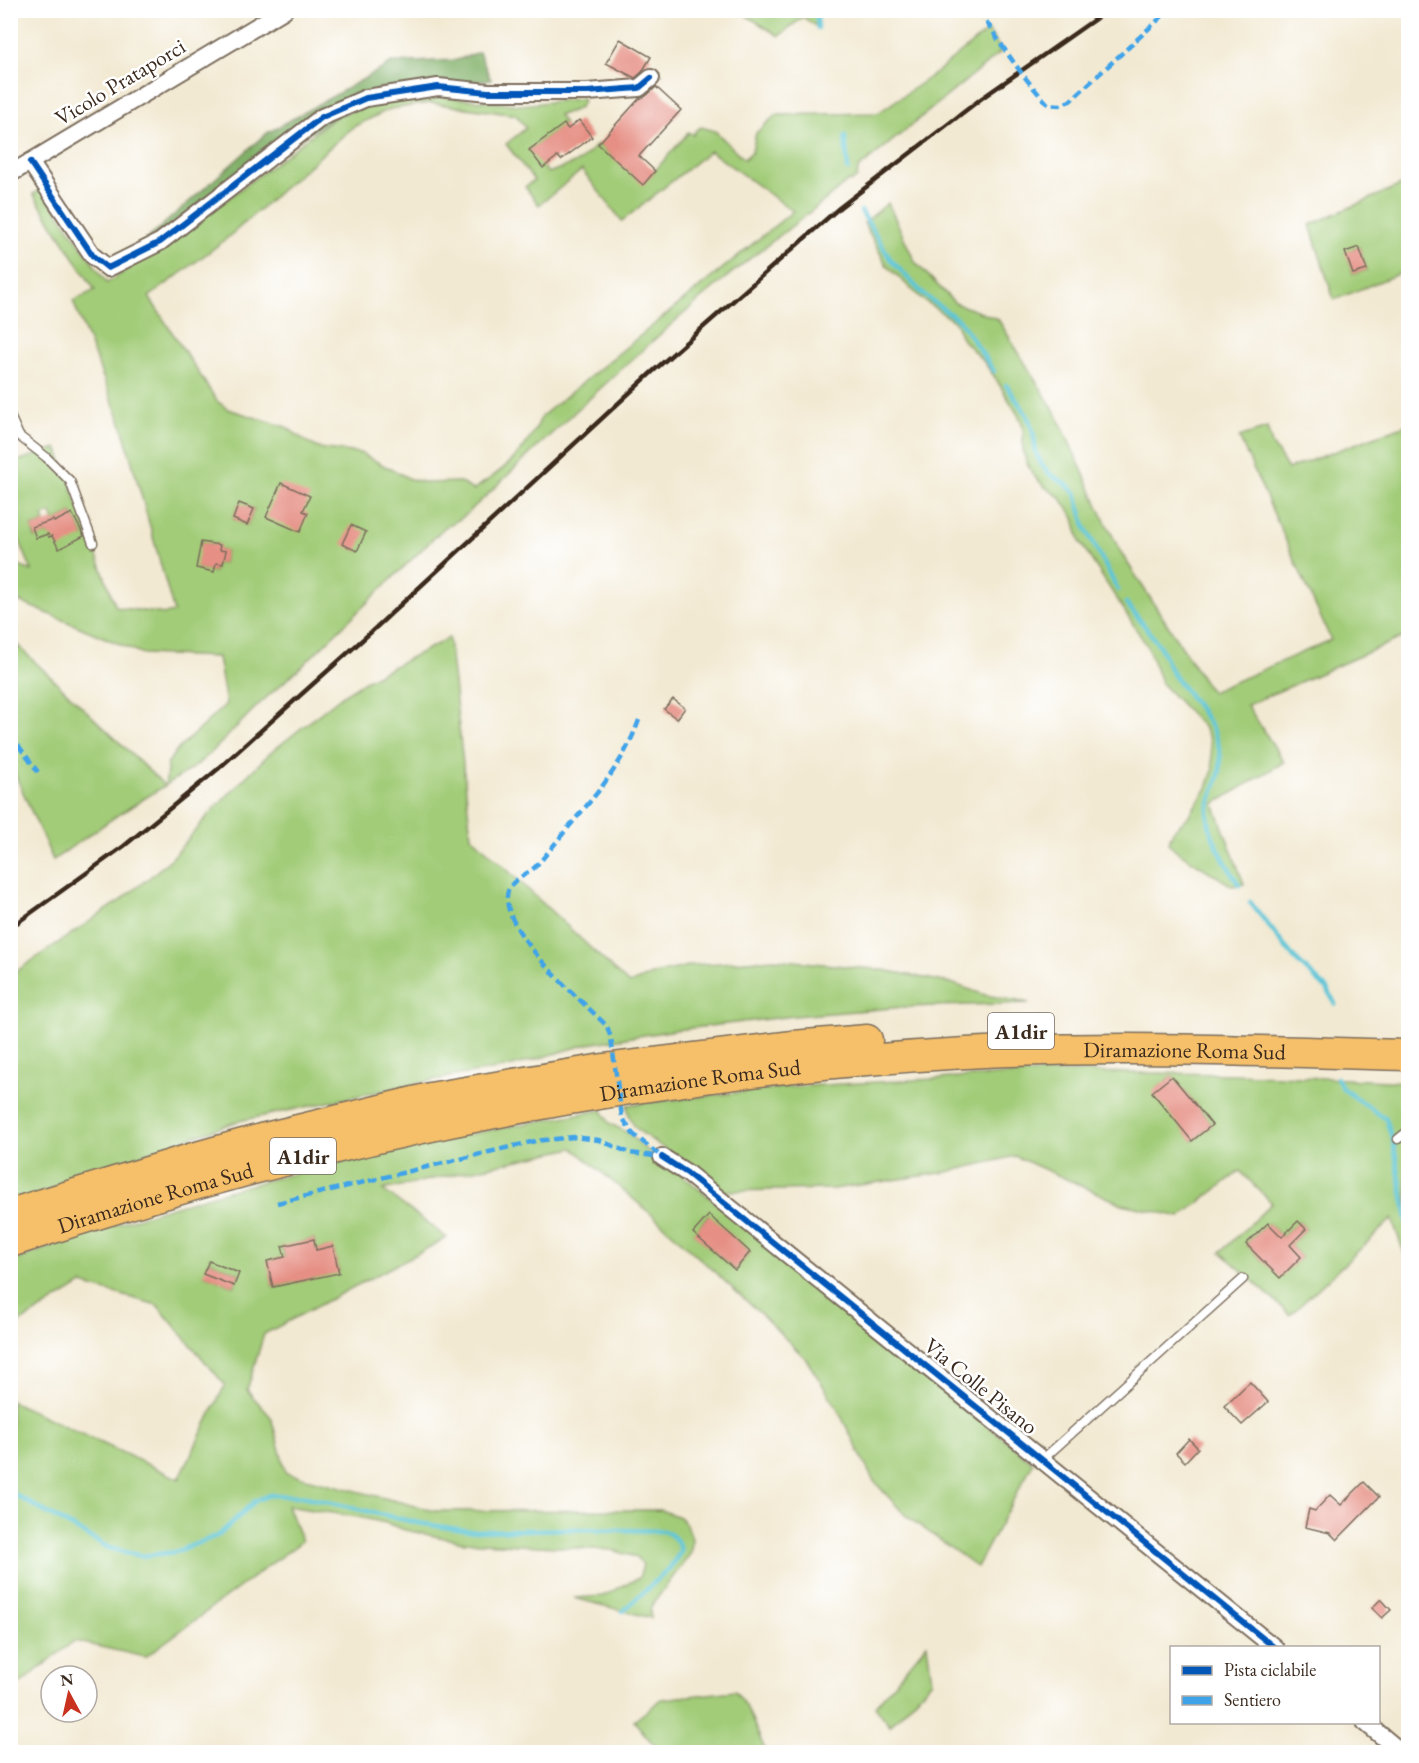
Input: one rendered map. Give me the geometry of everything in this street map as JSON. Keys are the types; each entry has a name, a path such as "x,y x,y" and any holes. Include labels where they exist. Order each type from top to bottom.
{"highway":[{"name":"Diramazione Roma Sud","path":"10,1214 157,1168 356,1116 483,1088 599,1081 825,1043 1043,1030 1160,1029 1408,1035"},
{"name":"Diramazione Roma Sud","path":"636,1076 1043,1050 1150,1048 1408,1054"},
{"name":"Diramazione Roma Sud","path":"10,1242 157,1196 599,1081"}],"street":[{"name":"Vicolo Prataporci","path":"10,174 284,10"},
{"path":"30,162 93,256 108,268 160,242 322,117 366,98 438,87 488,92 587,92 639,88 651,78"},
{"name":"Via Colle Pisano","path":"662,1157 687,1173 1274,1646"},
{"path":"1367,1724 1401,1752"}],"lane":[{"path":"10,416 19,436 46,457 70,481 93,543"},
{"path":"1398,1139 1408,1131"},
{"path":"1043,1459 1243,1279"}],"green space":[{"path":"739,11 816,11 818,28 803,17 779,36"},
{"path":"988,30 1002,51 858,169 857,178 848,181 692,306 462,518 445,527 193,768 165,786 168,763 175,752 226,704 218,657 143,654 11,598 11,563 32,571 11,520 11,463 57,448 116,607 165,614 174,612 121,423 73,301 95,290 33,194 42,189 107,283 205,216 337,116 380,102 424,95 522,105 583,98 578,108 559,115 564,124 530,150 548,173 580,161 598,144 643,184 689,132 693,135 701,127 715,131 744,159 752,152 756,133 776,115 878,113 937,72","holes":["431,103 516,115 526,128 506,144 534,180 525,187 539,205 582,170 622,221 710,151 793,211 542,416 522,450 485,482 473,490 460,482 427,483 410,479 360,453 318,448 286,427 228,409 217,401 149,297 225,240 353,127 390,109","239,504 254,509 247,525 233,519","51,513 54,522 72,513 84,536 48,534 35,538 32,527 45,522 43,516","202,542 219,545 219,550 226,551 223,564 216,563 214,572 197,568"]},
{"path":"479,52 491,80 380,88 216,192 131,253 267,133 392,63 457,60"},
{"path":"1408,182 1408,270 1334,300 1310,225","holes":["1359,247 1367,270 1353,274 1346,252"]},
{"path":"888,203 915,262 955,303 998,319 1057,415 1123,556 1211,692 1331,640 1239,437 1267,428 1272,444 1288,469 1408,424 1408,635 1247,705 1284,762 1214,804 1244,884 1232,886 1178,852 1168,843 1173,831 1187,818 1207,788 1213,770 1210,740 1205,729 1162,684 1147,646 1080,542 1074,518 1060,497 1034,476 1023,451 1023,427 1020,418 996,379 984,362 963,340 955,322 922,299 887,266 864,223"},
{"path":"449,638 471,836 629,984 654,974 693,965 774,959 883,970 951,983 985,995 1029,1003 905,1007 794,1016 676,1030 588,1044 509,1067 448,1077 239,1121 11,1204 11,975 121,900 150,877 172,858 211,812 270,753 343,695 365,681"},
{"path":"11,639 165,786 53,860 11,765"},
{"path":"1062,1072 1235,1074 1408,1082 1408,1264 1392,1219 1290,1315 1221,1252 1272,1203 1240,1171 1180,1217 1122,1204 1015,1156 947,1172 833,1189 721,1191 635,1127 629,1116 627,1105 787,1087","holes":["1172,1076 1212,1125 1193,1141 1153,1092","1298,1221 1306,1229 1290,1245 1301,1257 1280,1277 1246,1244 1268,1223 1282,1237"]},
{"path":"602,1110 609,1123 628,1133 651,1154 666,1162 1033,1463 977,1567 905,1515 873,1480 836,1406 806,1359 763,1316 651,1214 573,1148 383,1190 447,1238 264,1334 247,1390 271,1417 286,1473 435,1511 661,1510 679,1517 687,1525 692,1539 691,1553 652,1605 651,1618 574,1598 603,1596 639,1578 643,1565 636,1557 612,1550 464,1542 405,1530 358,1517 287,1506 302,1541 145,1657 74,1641 45,1664 39,1664 39,1669 11,1691 11,1401 179,1479 225,1385 157,1305 82,1284 11,1328 11,1262 155,1212 228,1191 302,1171 452,1138","holes":["708,1215 750,1252 735,1270 694,1233","314,1239 316,1250 333,1247 339,1272 273,1287 268,1261 285,1257 282,1247","209,1261 239,1273 234,1286 204,1274"]},
{"path":"927,1644 932,1681 890,1726 875,1706"},
{"path":"735,1691 746,1706 766,1752 660,1752 634,1721 662,1699"}],"building":[{"path":"620,39 651,57 642,72 635,78 606,63"},
{"path":"656,87 681,110 639,156 655,171 643,185 598,144 639,99"},
{"path":"579,120 592,137 561,160 558,156 543,168 529,150 564,124 568,129"},
{"path":"1359,247 1367,270 1353,274 1345,252"},
{"path":"281,483 310,496 303,511 308,513 300,532 266,517"},
{"path":"239,503 254,509 247,525 233,519"},
{"path":"72,513 84,536 59,549 52,536 49,537 48,534 36,538 32,527 53,520 54,522"},
{"path":"351,525 366,532 357,551 342,544"},
{"path":"201,542 220,545 219,550 226,551 223,564 216,563 214,572 196,568"},
{"path":"673,699 685,708 677,719 664,709"},
{"path":"1172,1076 1212,1125 1192,1141 1152,1092"},
{"path":"709,1215 750,1252 735,1270 693,1233"},
{"path":"1298,1221 1306,1229 1290,1245 1301,1257 1280,1278 1246,1244 1268,1223 1282,1237"},
{"path":"314,1239 316,1250 333,1246 339,1273 273,1287 267,1261 285,1257 282,1246"},
{"path":"209,1261 239,1273 234,1286 203,1274"},
{"path":"1250,1382 1268,1402 1242,1425 1224,1406"},
{"path":"1189,1439 1198,1448 1185,1462 1176,1453"},
{"path":"1364,1482 1379,1497 1337,1540 1330,1533 1305,1527 1309,1509 1315,1511 1330,1495 1341,1505"},
{"path":"1381,1599 1391,1610 1382,1618 1372,1608"}],"waterway":[{"path":"816,10 818,28"},
{"path":"845,136 848,170"},
{"path":"861,211 891,260 924,295 960,321 994,371"},
{"path":"1006,385 1027,415 1041,464 1051,475 1066,484 1076,494 1086,529 1118,590"},
{"path":"1126,603 1160,647 1172,672 1213,730 1221,761 1218,780 1209,806 1209,825 1217,847 1239,885"},
{"path":"1250,902 1295,959 1328,990 1335,1004"},
{"path":"1337,1078 1343,1089 1386,1119 1393,1141 1408,1225"},
{"path":"10,1492 109,1548 142,1556 175,1552 219,1535 255,1501 269,1495 302,1496 418,1523 470,1531 577,1529 664,1531 671,1534 681,1551 669,1569 623,1611"}],"railway":[{"path":"10,928 124,846 218,769 370,633 651,373 839,208 982,98 1108,10"}],"marked path":[{"path":"979,10 1011,59 1038,93 1048,104 1060,105 1070,101 1169,10"},
{"path":"639,720 619,762 602,787 536,866 514,882 507,898 510,914 532,949 563,984 607,1026 611,1038 622,1117 633,1134 662,1157"},
{"path":"10,734 38,772"},
{"path":"277,1203 535,1141 574,1137 599,1140 630,1153 662,1157"}],"cycle path":[{"path":"30,162 93,256 108,268 160,242 322,117 366,98 438,87 488,92 587,92 639,88 651,78"},
{"path":"662,1157 687,1173 1273,1646"}]}
